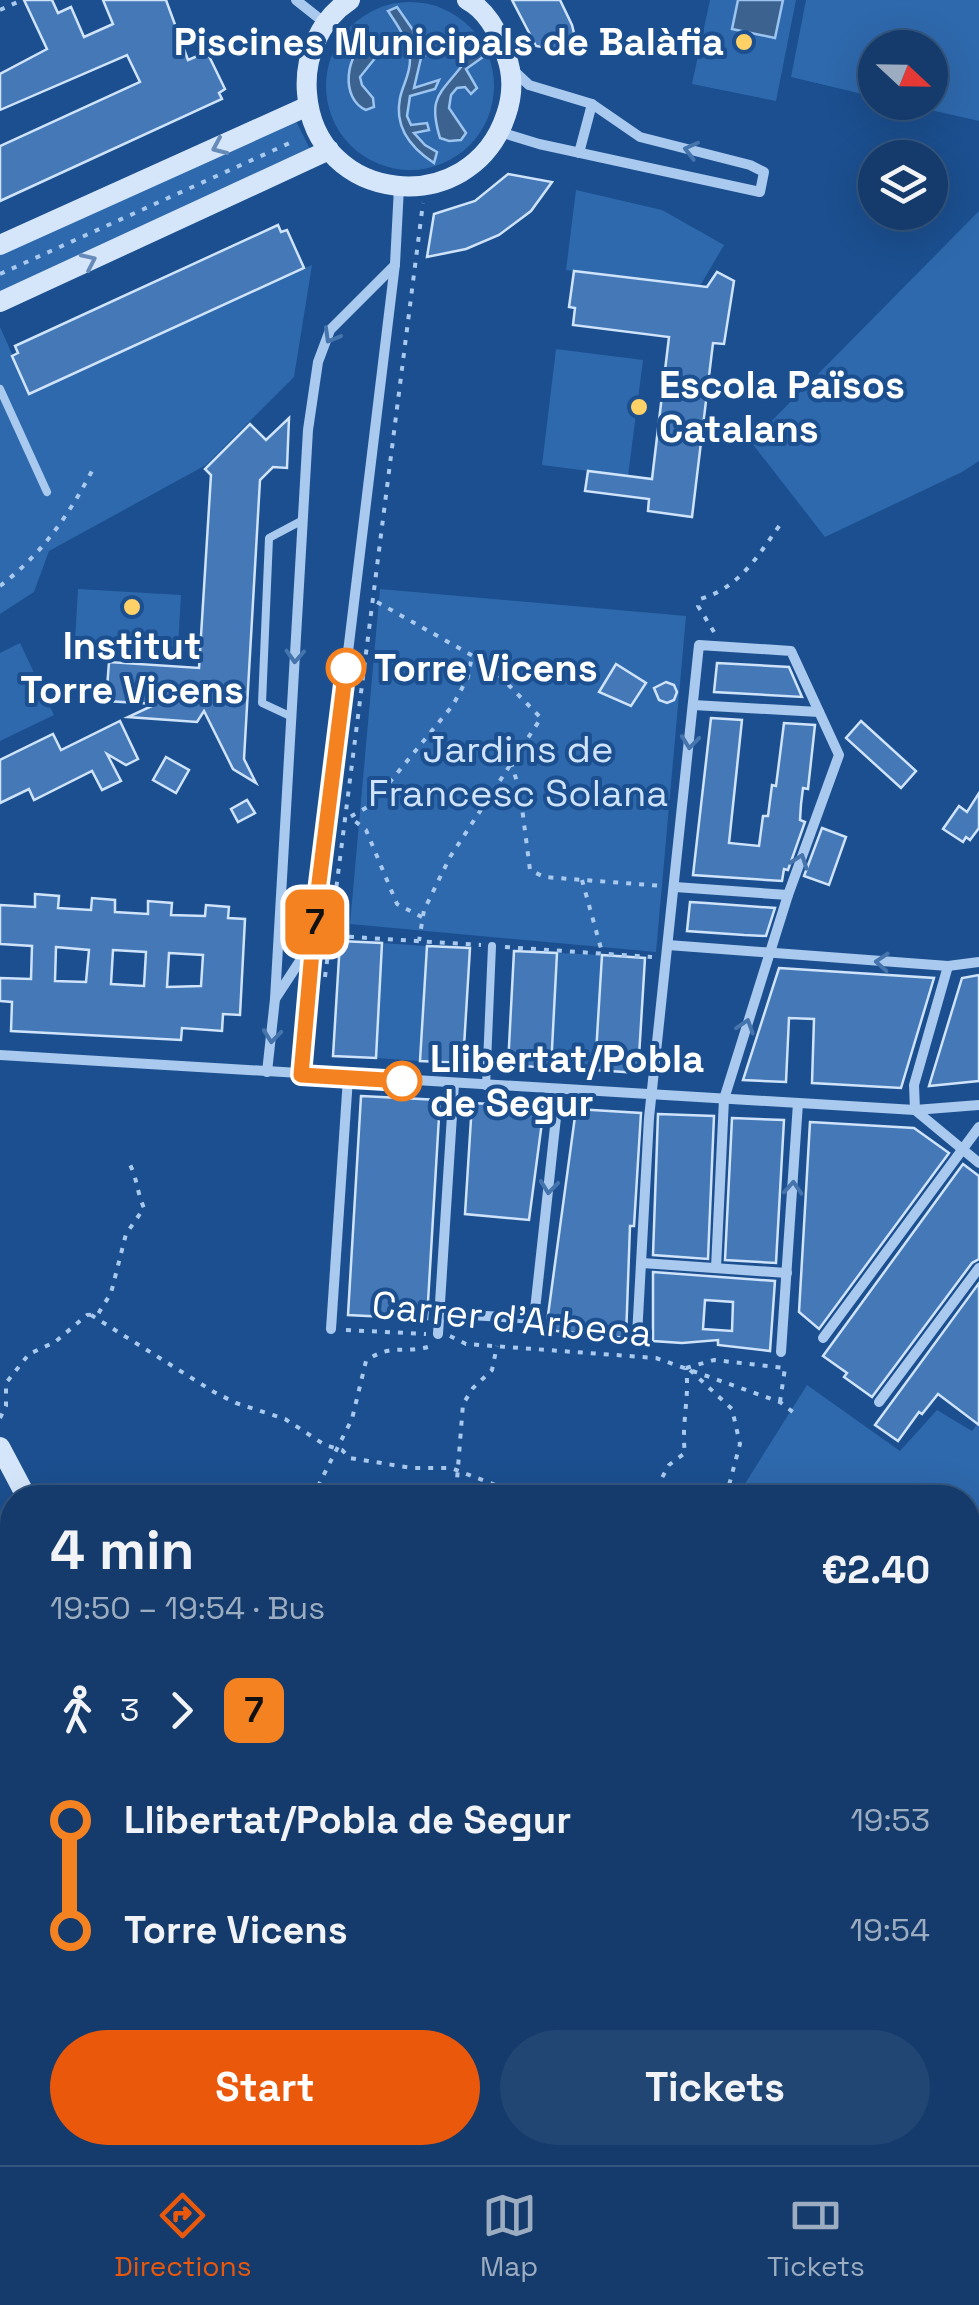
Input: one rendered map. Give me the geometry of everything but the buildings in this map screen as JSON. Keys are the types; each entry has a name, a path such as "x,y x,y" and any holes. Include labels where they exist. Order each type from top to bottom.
{"street":[{"path":"296,0 325,23"},
{"path":"350,0 325,23 312,49 306,78 308,106 316,130 348,169 399,188 425,186 456,176 482,158 500,132 511,101 511,68 499,33 468,0"},
{"path":"500,132 760,192 764,172 640,137 592,104 530,85 511,68"},
{"path":"580,152 592,104"},
{"path":"0,244 308,106"},
{"path":"0,302 329,150"},
{"path":"301,1075 313,941 395,264 399,188"},
{"path":"267,1072 276,999 308,430 318,362 330,330 395,264"},
{"path":"637,1336 652,1095 698,645 792,651 838,755 788,894 724,1099 716,1268"},
{"path":"693,706 819,712"},
{"path":"674,887 788,894"},
{"path":"276,999 313,941"},
{"path":"668,945 948,966 979,962"},
{"path":"948,966 914,1085 915,1110 979,1163"},
{"path":"0,1055 915,1110 979,1106"},
{"path":"331,1330 348,1078"},
{"path":"438,1334 454,1084"},
{"path":"439,1313 534,1319 559,1090"},
{"path":"781,1352 798,1103"},
{"path":"823,1338 979,1127"},
{"path":"642,1264 787,1273"},
{"path":"879,1402 979,1268"},
{"path":"0,1447 20,1485"}],"lane":[{"path":"0,388 47,492"},
{"path":"292,718 262,703 269,538 303,520"},
{"path":"486,1086 492,946"}],"path":[{"path":"0,10 20,1"},
{"path":"0,274 294,141"},
{"path":"323,992 425,186"},
{"path":"0,586 44,546 68,516 92,469"},
{"path":"717,646 717,636 698,606 700,599 728,587 749,568 782,522"},
{"path":"377,602 489,666 541,718 450,857 423,917 419,941"},
{"path":"423,917 397,904 366,830 350,817 370,805 453,705 468,677 472,656"},
{"path":"512,762 530,870 544,877 674,887"},
{"path":"582,880 602,952"},
{"path":"336,936 652,956"},
{"path":"0,1418 6,1406 6,1383 12,1372 29,1354 54,1342 90,1315 98,1314 111,1293 126,1234 144,1208 138,1196 137,1176 126,1160"},
{"path":"90,1315 214,1392 236,1404 285,1420 350,1458 458,1471 497,1485"},
{"name":"Carrer d'Arbeca","path":"331,1330 448,1334 466,1344 656,1358 780,1402 798,1416"},
{"path":"319,1485 362,1391 366,1361 382,1349 429,1348 438,1334"},
{"path":"453,1485 457,1480 463,1404 492,1370 497,1346"},
{"name":"Carrer d'Arbeca","path":"686,1368 714,1360 785,1368 780,1402"},
{"path":"658,1485 669,1465 685,1453 689,1385 686,1368"},
{"path":"686,1368 732,1409 740,1444 729,1485"}],"green space":[{"name":"Piscines Municipals de Balàfia","path":"710,0 796,0 776,101 692,84"},
{"path":"806,0 979,0 979,121 948,114 948,30 858,30 858,93 791,77"},
{"path":"410,2 442,8 469,27 488,54 494,86 488,118 469,145 442,164 410,170 378,164 351,145 332,118 326,86 332,54 351,27 378,8"},
{"path":"296,121 310,149 0,292 0,255"},
{"path":"576,190 662,210 724,245 700,286 566,270"},
{"path":"979,211 979,461 825,537 751,442"},
{"path":"312,265 294,377 206,465 49,551 34,592 0,614 0,327 30,394"},
{"path":"556,349 643,360 628,476 542,465"},
{"path":"78,589 181,595 178,647 75,641"},
{"name":"Jardins de Francesc Solana","path":"380,589 686,616 656,952 350,924"},
{"path":"20,643 54,715 0,741 0,653"},
{"path":"382,943 427,946 420,1061 376,1058"},
{"path":"557,953 602,955 595,1070 551,1068"},
{"path":"807,1385 900,1451 937,1410 972,1431 979,1422 979,1485 744,1485"}],"shaded area":[{"path":"738,0 783,0 775,38 732,29"},
{"path":"397,7 413,30 419,50 444,38 446,44 421,58 414,88 439,80 435,89 410,96 407,116 411,125 427,123 429,130 414,133 437,152 434,163 418,151 402,127 400,98 410,60 405,40 388,11"},
{"path":"467,34 483,57 466,69 477,88 471,94 465,87 457,88 451,95 449,108 466,133 461,140 449,141 440,138 436,105 461,67 461,35"},
{"path":"369,40 377,44 380,52 360,77 373,98 374,107 366,110 352,96 349,76 355,55"}],"bus line":[{"name":"7","path":"346,668 316,907 301,1075 402,1081"}],"place":[{"name":"Piscines Municipals de Balàfia","path":"744,42"},
{"name":"Escola Països Catalans","path":"639,407"},
{"name":"Institut Torre Vicens","path":"132,607"},
{"name":"Torre Vicens","path":"346,668"},
{"name":"Llibertat/Pobla de Segur","path":"402,1081"}]}
